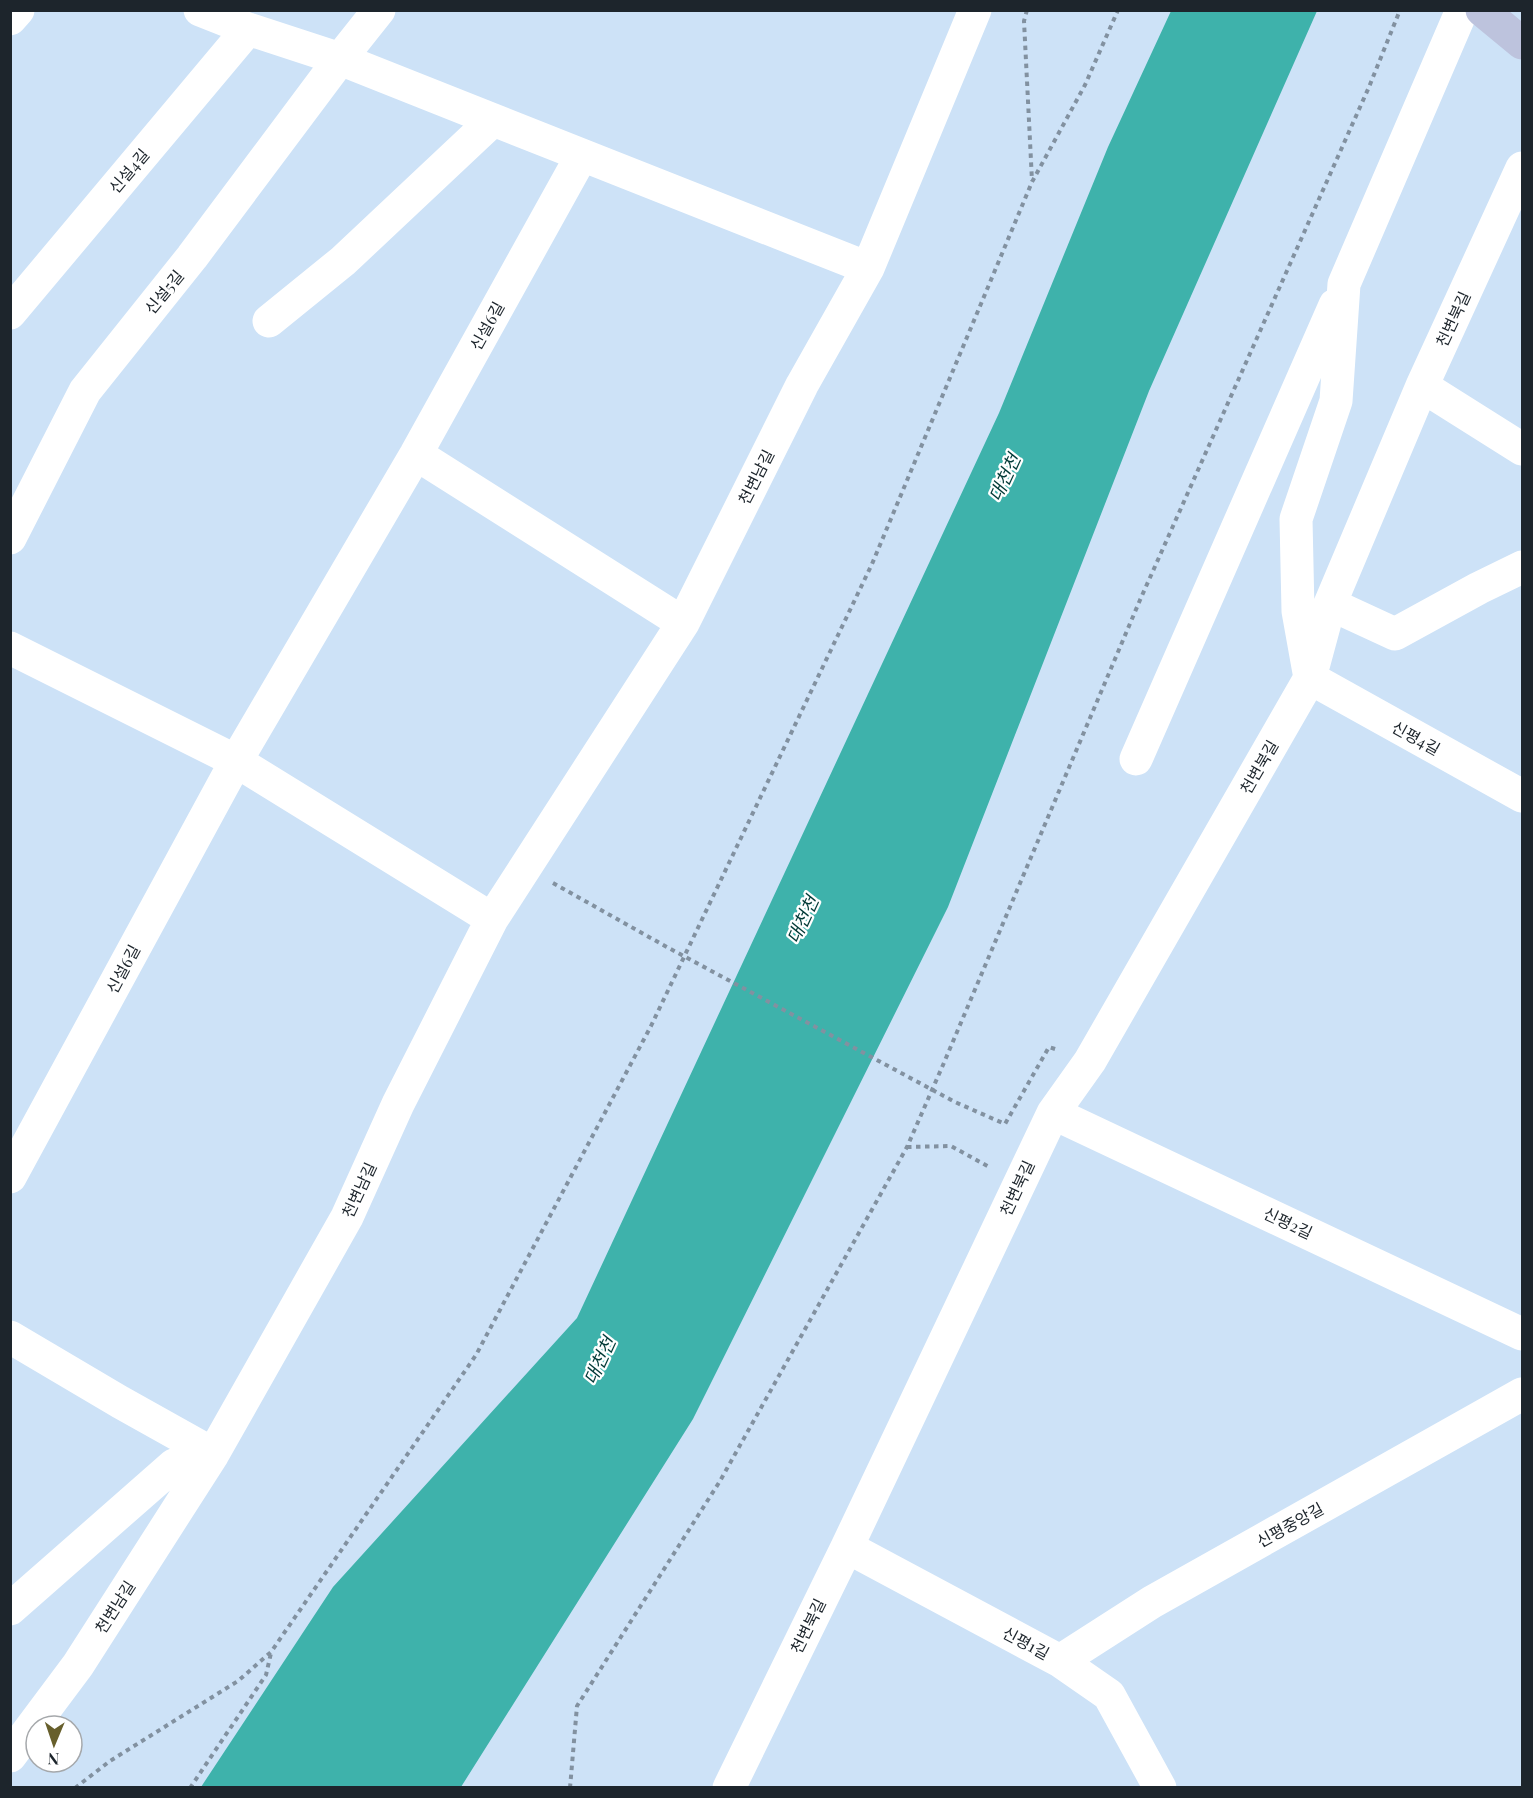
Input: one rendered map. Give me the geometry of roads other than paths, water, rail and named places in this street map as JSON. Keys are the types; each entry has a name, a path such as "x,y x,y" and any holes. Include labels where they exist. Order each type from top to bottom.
{"main road":[{"path":"1482,10 1522,43"}],"street":[{"path":"10,19 18,10"},
{"path":"200,10 248,29 340,59 868,268"},
{"name":"신설5길","path":"10,538 85,391 192,257 379,10"},
{"name":"천변남길","path":"10,1755 78,1665 213,1454 347,1217 398,1104 492,919 683,623 802,385 868,268 975,10"},
{"path":"1137,759 1462,10"},
{"name":"신설4길","path":"10,313 248,29"},
{"path":"269,321 343,261 493,120"},
{"name":"신설6길","path":"10,1177 236,761 416,454 582,155"},
{"name":"천변북길","path":"729,1788 847,1547 1053,1113 1090,1061 1310,678 1330,604 1422,386 1522,168"},
{"path":"1310,678 1298,610 1296,519 1336,401 1344,284"},
{"path":"1422,386 1522,449"},
{"path":"416,454 683,623"},
{"path":"1330,604 1395,634 1522,567"},
{"path":"10,648 236,761 492,919"},
{"name":"신평4길","path":"1310,678 1522,796"},
{"name":"신평2길","path":"1053,1113 1522,1334"},
{"path":"10,1336 213,1454"},
{"name":"신평중앙길","path":"1060,1661 1152,1602 1522,1394"},
{"path":"10,1610 174,1465 213,1454"},
{"name":"신평1길","path":"847,1547 1060,1661 1108,1695 1160,1788"}],"water":[{"name":"대천천","path":"1171,11 1317,11 1149,391 948,907 693,1419 461,1787 201,1787 333,1587 577,1318 999,413 1108,147"}]}
